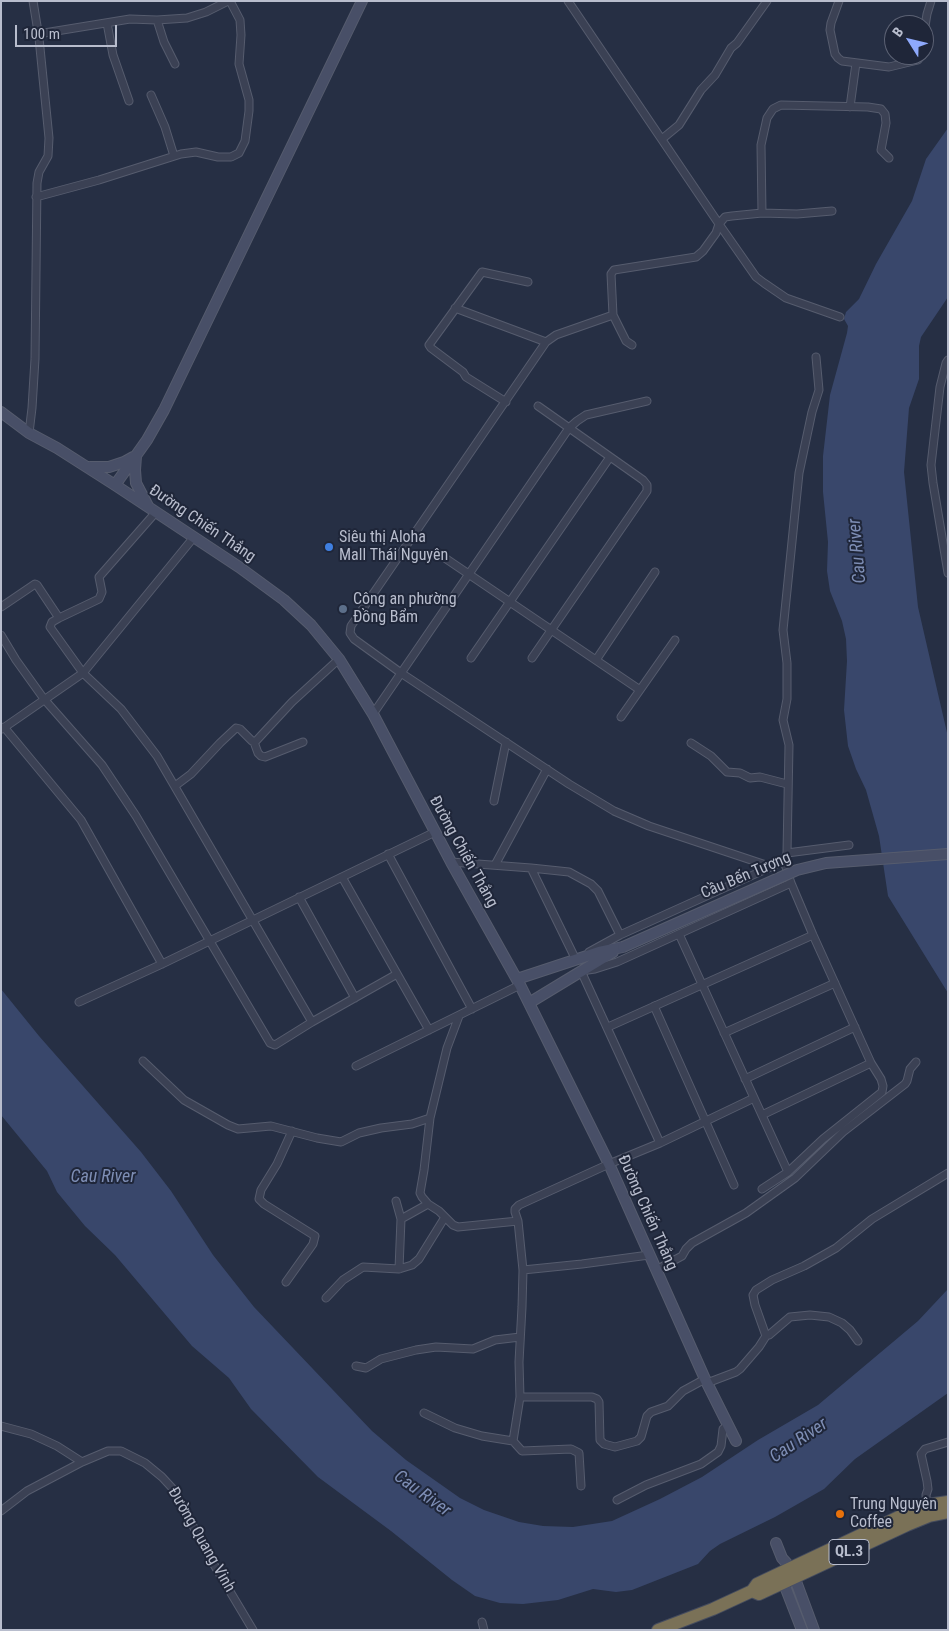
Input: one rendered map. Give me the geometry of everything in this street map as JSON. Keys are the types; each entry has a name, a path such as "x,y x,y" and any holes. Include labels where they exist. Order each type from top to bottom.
{"highway":[{"name":"QL.3","path":"928,1511 948,1502"},
{"name":"QL.3","path":"658,1630 713,1609 752,1591 757,1584 787,1575 903,1515 928,1511 948,1512"}],"main road":[{"path":"115,484 147,440 164,410 362,1"},
{"name":"Đường Chiến Thắng","path":"1,412 29,433 115,484 284,600 311,625 339,659 373,714 451,862 529,1003 609,1164 706,1381 736,1441"},
{"path":"89,467 109,468 136,455"},
{"path":"136,455 136,483 152,509"},
{"name":"Cầu Bến Tượng","path":"623,947 797,870 836,862 948,854"},
{"path":"518,982 599,952 623,947"},
{"path":"529,1003 623,947"},
{"path":"776,1543 802,1630"},
{"path":"787,1575 814,1630"}],"street":[{"path":"29,433 34,359 36,198 38,176 47,159 49,143 33,1"},
{"path":"36,198 188,152 218,157 231,157 239,153 245,141 249,111 249,100 239,64 240,20 229,1 187,18 130,19 38,34"},
{"path":"568,1 756,277 786,298 840,317"},
{"path":"662,140 679,125 701,90 715,75 731,48 746,31 767,1"},
{"path":"839,1 830,30 835,54 842,61 899,65"},
{"path":"927,15 931,1"},
{"path":"157,20 164,42 175,64"},
{"path":"107,23 113,55 128,101"},
{"path":"850,107 856,63"},
{"path":"151,95 165,127 174,156"},
{"path":"762,213 761,145 767,118 773,109 781,105 878,108 886,117 880,150 889,158"},
{"path":"632,345 626,341 613,315 612,272 696,257 703,251 716,233 719,224 725,218 732,216 832,211"},
{"path":"506,402 466,377 464,372 429,345 482,272 528,282"},
{"path":"455,308 546,342"},
{"path":"613,315 556,335 546,342 351,626 350,633 354,639 402,673 614,811 649,826 772,867"},
{"path":"762,1189 788,1172 823,1139 882,1092 883,1086 813,935 791,883 784,861 787,853 789,745 783,720 787,699 787,663 783,630 799,473 812,412 819,390 816,356"},
{"path":"948,360 940,387 931,465 948,573"},
{"path":"373,714 569,428 586,415 647,401"},
{"path":"532,658 647,491 647,485 643,480 538,406"},
{"path":"471,658 610,457"},
{"path":"152,509 99,577 102,592 99,599 59,618 52,622 50,627 83,672 121,709 157,756 312,1022"},
{"path":"162,964 81,820 3,728 83,672 194,537"},
{"path":"440,554 468,575 640,690"},
{"path":"596,660 655,572"},
{"path":"1,607 35,584 59,618"},
{"path":"1,635 44,699 102,765 136,816 272,1045 276,1045 312,1022 397,974"},
{"path":"621,717 674,640"},
{"path":"254,742 292,702 339,659"},
{"path":"175,786 191,774 236,728 240,728 254,742 258,753 265,757 303,742"},
{"path":"494,801 506,742"},
{"path":"691,743 711,756 727,772 740,773 750,778 760,777 787,784"},
{"path":"495,865 547,769"},
{"path":"79,1002 435,832"},
{"path":"787,853 849,845"},
{"path":"388,854 472,1010"},
{"path":"530,868 576,960 620,935 784,861"},
{"path":"451,862 569,872 591,884 598,891 620,935"},
{"path":"342,877 429,1030"},
{"path":"660,1143 581,971 618,962 791,883"},
{"path":"299,898 355,998"},
{"path":"679,934 788,1172"},
{"path":"608,1027 813,935"},
{"path":"356,1066 472,1010 518,982"},
{"path":"724,1034 835,983"},
{"path":"654,1006 734,1185"},
{"path":"459,1016 447,1048 430,1118 420,1193 428,1204 458,1227 518,1221"},
{"path":"745,1079 855,1027"},
{"path":"143,1061 184,1100 238,1129 265,1126 292,1130 317,1138 341,1142 359,1133 412,1124 430,1118"},
{"path":"656,1270 682,1256 692,1243 746,1212 795,1178 843,1132 904,1084 907,1081 910,1069 916,1062"},
{"path":"762,1115 871,1063"},
{"path":"513,1441 520,1397 519,1362 523,1270 515,1209 519,1205 660,1143 754,1098"},
{"path":"286,1282 313,1244 315,1236 264,1204 259,1198 261,1190 277,1164 292,1130"},
{"path":"766,1336 754,1305 753,1295 756,1290 836,1248 872,1220 948,1173"},
{"path":"396,1201 401,1218 399,1269"},
{"path":"401,1218 428,1204"},
{"path":"326,1298 343,1280 363,1267 399,1269 412,1265 419,1259 445,1217"},
{"path":"523,1270 650,1255"},
{"path":"520,1397 592,1397 597,1399 599,1402 600,1440 604,1444 615,1447 637,1441 641,1436 647,1416 651,1412 668,1406 683,1391 706,1381 736,1372 759,1347 766,1336 790,1317 810,1315 828,1317 838,1321 850,1330 858,1341"},
{"path":"356,1366 366,1368 381,1359 416,1350 448,1347 473,1349 495,1340 520,1337"},
{"path":"424,1413 456,1428 482,1436 513,1441 522,1450 571,1449 579,1453 581,1486"},
{"path":"617,1500 655,1480 700,1464 718,1452 721,1446 723,1429 728,1425"},
{"path":"1,1426 31,1434 57,1446 82,1462"},
{"path":"928,1511 927,1481 921,1454 924,1449 948,1442"},
{"name":"Đường Quang Vinh","path":"1,1511 27,1492 82,1462 108,1451 121,1451 145,1463 174,1490 210,1558 253,1630"}],"water":[{"name":"Cau River","path":"948,128 948,297 921,337 919,346 919,379 909,408 904,472 918,607 948,737 948,993 888,896 879,836 866,790 848,746 844,710 847,661 846,639 842,621 830,591 827,571 828,542 823,492 823,456 830,395 847,333 848,326 844,319 846,312 859,299 876,264 912,201 926,159"},
{"name":"Cau River","path":"1,989 39,1036 141,1152 171,1191 213,1255 254,1307 372,1431 406,1460 460,1498 484,1510 519,1522 543,1526 573,1527 612,1521 660,1499 702,1477 758,1440 818,1405 918,1321 948,1289 948,1393 855,1459 824,1489 775,1517 720,1544 710,1551 698,1564 632,1590 616,1592 593,1589 558,1600 523,1604 500,1603 475,1596 318,1477 251,1409 229,1378 192,1346 115,1255 85,1226 57,1192 47,1171 1,1115"}],"place":[{"name":"Siêu thị Aloha Mall Thái Nguyên","path":"329,547"},
{"name":"Công an phường Đồng Bẩm","path":"343,609"},
{"name":"Trung Nguyên Coffee","path":"840,1514"}]}
